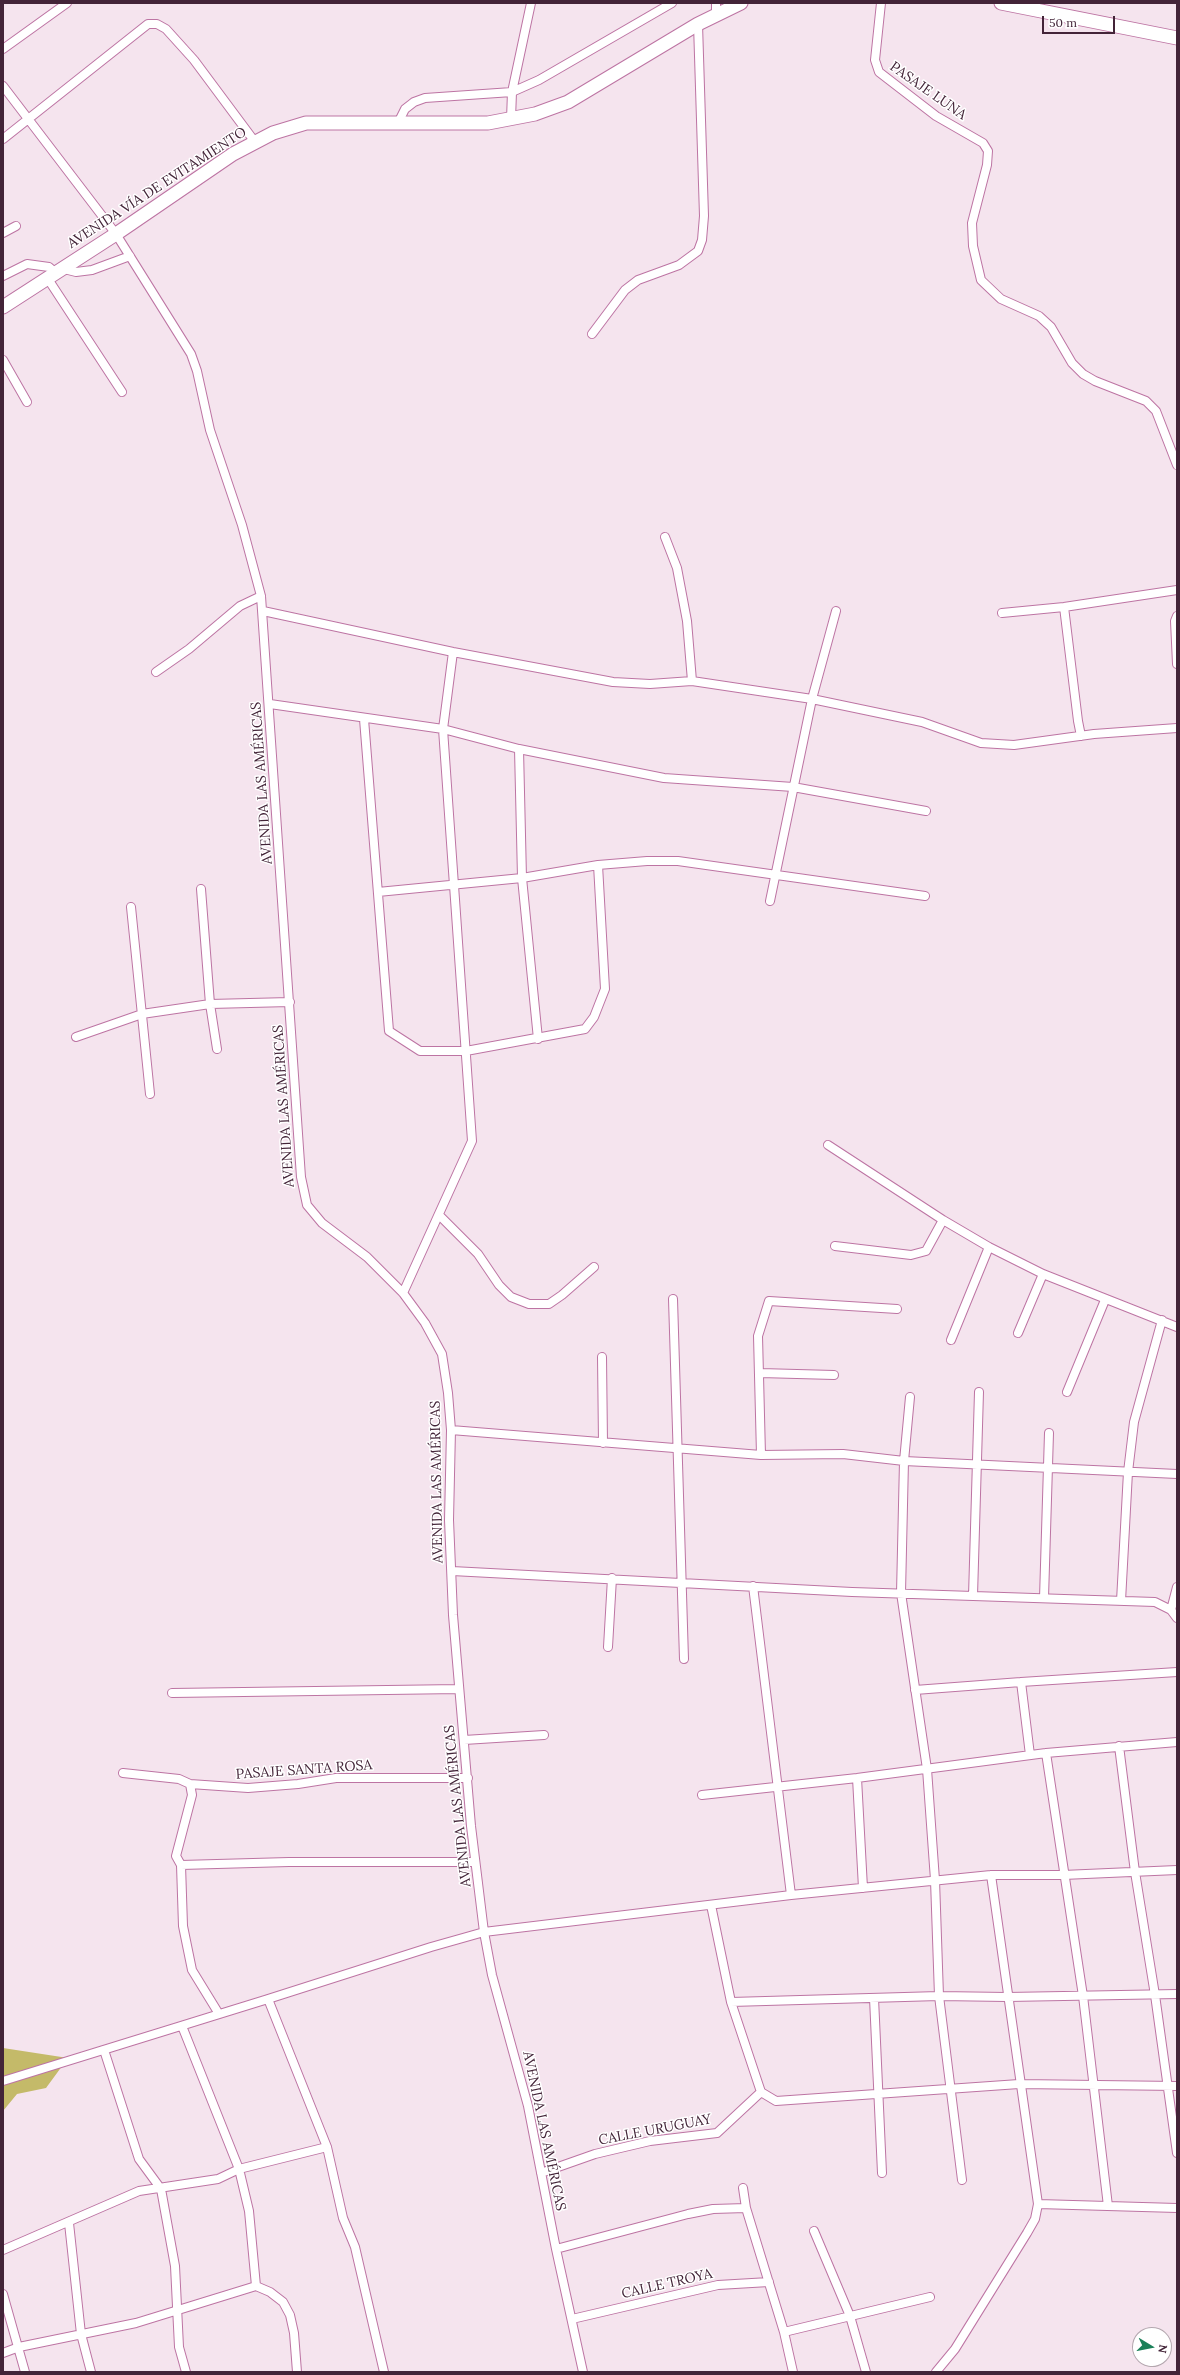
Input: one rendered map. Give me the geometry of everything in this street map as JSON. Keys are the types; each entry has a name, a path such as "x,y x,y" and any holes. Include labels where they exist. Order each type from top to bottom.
{"main road":[{"name":"AVENIDA VÍA DE EVITAMIENTO","path":"3,308 234,154 273,133 306,124 488,123 535,114 568,102 698,24 716,8 741,3"},
{"path":"1001,3 1177,38"}],"street":[{"path":"3,49 67,3"},
{"path":"512,119 512,92 531,3"},
{"path":"398,123 405,109 414,102 425,98 512,92 539,80 671,3"},
{"name":"PASAJE LUNA","path":"881,3 875,60 879,72 936,116 983,142 988,151 987,165 972,223 973,246 981,280 1001,299 1039,316 1051,327 1072,363 1083,374 1095,381 1146,401 1156,411 1177,465"},
{"path":"3,140 30,120 148,24 157,24 166,29 194,60 255,142"},
{"path":"592,334 625,290 638,280 679,265 698,251 702,240 704,216 698,24"},
{"name":"AVENIDA LAS AMÉRICAS","path":"3,86 116,234 191,354 197,371 210,430 242,525 261,596 270,704 301,1177 307,1205 322,1223 367,1257 403,1293 425,1323 442,1354 448,1393 451,1430 449,1520 453,1615 475,1862 484,1932 492,1975 528,2106 556,2249 583,2372"},
{"path":"3,233 16,226"},
{"path":"56,274 92,270 130,256"},
{"path":"3,276 28,264 49,266 56,274 122,392"},
{"path":"3,360 27,402"},
{"path":"665,537 677,568 688,621 692,681"},
{"path":"1002,613 1064,607 1177,590"},
{"path":"156,672 190,649 240,606 261,596"},
{"path":"1064,607 1081,736"},
{"path":"263,611 453,652 613,682 650,684 692,681 812,699 922,722 981,743 1014,745 1081,736 1177,728"},
{"path":"770,901 812,699 836,611"},
{"path":"1177,616 1175,621 1177,664"},
{"path":"403,1293 472,1141 443,729 453,652"},
{"path":"270,704 364,719 443,729 518,749 664,778 793,787 926,812"},
{"path":"364,719 389,1031 420,1051 466,1051 538,1039 585,1029 594,1018 604,996 605,989 598,866"},
{"path":"518,749 522,878 538,1039"},
{"path":"378,892 522,878 598,866 647,861 678,861 925,896"},
{"path":"201,889 210,1004 217,1049"},
{"path":"131,907 150,1094"},
{"path":"76,1036 142,1014 210,1004 290,1002"},
{"path":"828,1144 943,1220 988,1247 1043,1274 1105,1300 1177,1326"},
{"path":"439,1214 478,1254 499,1285 512,1297 529,1304 549,1304 562,1295 594,1267"},
{"path":"834,1246 911,1255 926,1251 943,1220"},
{"path":"951,1340 988,1247"},
{"path":"1018,1333 1043,1274"},
{"path":"673,1299 680,1581 684,1659"},
{"path":"1068,1392 1105,1300"},
{"path":"761,1455 758,1336 769,1301 897,1309"},
{"path":"1121,1601 1128,1472 1134,1422 1162,1320"},
{"path":"602,1357 603,1443"},
{"path":"760,1372 834,1375"},
{"path":"974,1596 979,1392"},
{"path":"910,1397 904,1461 901,1593 927,1769 935,1880 939,1996 962,2180"},
{"path":"451,1430 761,1455 842,1454 904,1461 1177,1474"},
{"path":"1044,1598 1049,1433"},
{"path":"452,1571 901,1593 1155,1602 1172,1610 1177,1618"},
{"path":"608,1647 612,1578"},
{"path":"753,1586 791,1895"},
{"path":"1172,1610 1177,1587"},
{"path":"915,1690 1177,1672"},
{"path":"1021,1682 1030,1755"},
{"path":"172,1693 459,1689"},
{"path":"464,1740 544,1735"},
{"path":"702,1795 857,1778 1046,1753 1177,1742"},
{"path":"1119,1746 1135,1872 1155,1995 1177,2153"},
{"path":"1046,1753 1063,1875 1083,1996 1092,2084 1108,2206"},
{"name":"PASAJE SANTA ROSA","path":"123,1774 179,1779 190,1784 248,1788 298,1784 336,1778 468,1778"},
{"path":"857,1778 863,1888"},
{"path":"190,1784 192,1795 176,1856 181,1865 184,1926 192,1970 220,2014"},
{"path":"181,1865 289,1862 475,1862"},
{"path":"3,2081 431,1947 484,1932 791,1895 935,1880 991,1875 1063,1875 1177,1870"},
{"path":"936,2372 955,2349 1027,2233 1035,2219 1038,2204 1019,2084 991,1875"},
{"path":"711,1905 731,2002 762,2092 776,2101 1019,2084 1177,2086"},
{"path":"731,2002 939,1996 1007,1997 1177,1994"},
{"path":"874,1998 882,2173"},
{"path":"268,1999 327,2147 343,2218 355,2247 384,2372"},
{"path":"182,2026 239,2169 249,2212 256,2286"},
{"path":"104,2050 139,2159 161,2189 175,2266 176,2311 179,2347 186,2372"},
{"name":"CALLE URUGUAY","path":"541,2173 595,2154 650,2141 717,2133 762,2092"},
{"path":"3,2250 69,2223 139,2191 161,2189 218,2179 239,2169 327,2147"},
{"path":"743,2188 746,2208 784,2332 793,2372"},
{"path":"1038,2204 1177,2208"},
{"path":"556,2249 688,2214 713,2209 746,2208"},
{"path":"69,2223 81,2334 91,2372"},
{"path":"814,2230 850,2316 866,2372"},
{"name":"CALLE TROYA","path":"572,2319 718,2285 769,2282"},
{"path":"3,2354 19,2347 136,2323 256,2286 270,2292 283,2302 290,2315 294,2333 297,2372"},
{"path":"3,2294 25,2372"},
{"path":"784,2332 930,2297"}],"shaded area":[{"path":"3,2048 68,2058 46,2088 17,2094 3,2111"}]}
